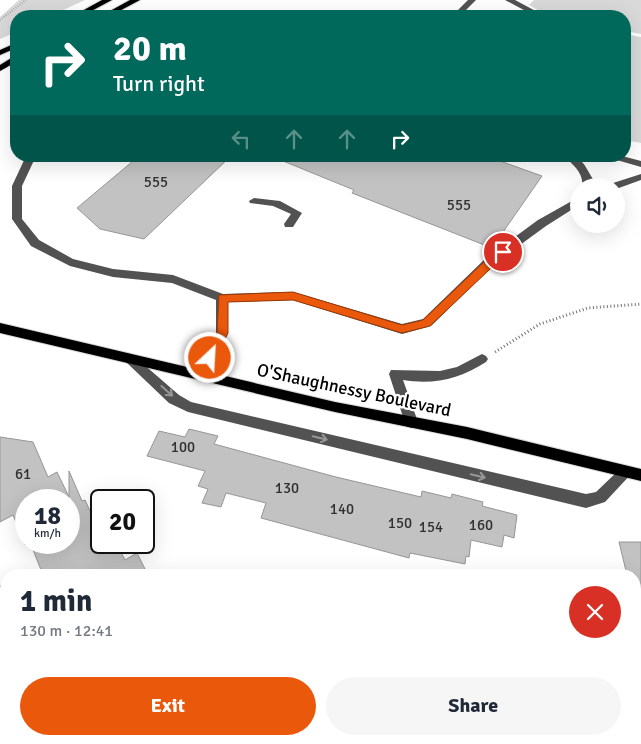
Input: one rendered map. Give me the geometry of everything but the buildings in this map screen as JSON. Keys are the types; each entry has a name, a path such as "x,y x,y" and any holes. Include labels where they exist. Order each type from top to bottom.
{"main road":[{"path":"89,10 108,0"},
{"path":"117,10 136,0"},
{"name":"O'Shaughnessy Boulevard","path":"0,328 335,407 411,422 641,475"}],"street":[{"path":"462,10 472,0"},
{"path":"509,0 529,10"},
{"path":"28,162 17,186 17,219 35,243 70,262 113,272 173,279 222,298 293,296 402,329 427,323 490,261 542,223 570,206"},
{"path":"577,162 587,178"},
{"path":"625,182 641,177"},
{"path":"254,201 266,200 286,206 297,213 290,224"},
{"path":"173,279 184,272"},
{"path":"202,376 222,333 222,298"},
{"path":"130,359 174,398 188,407 586,501 600,497 626,472"},
{"path":"411,422 395,374 423,379 461,373 482,359"}],"path":[{"path":"13,10 26,0"},
{"path":"0,20 10,12"},
{"path":"482,359 540,324 588,308 641,304"}],"shaded area":[{"path":"19,0 85,0 63,10 10,10 10,35 0,39 0,17"},
{"path":"534,0 641,0 641,34 631,32 631,10 538,10 529,5"},
{"path":"631,35 641,37 641,143 631,141"}],"route":[{"path":"210,358 222,333 222,298 293,296 402,329 427,323 456,297 490,261 503,252"}]}
